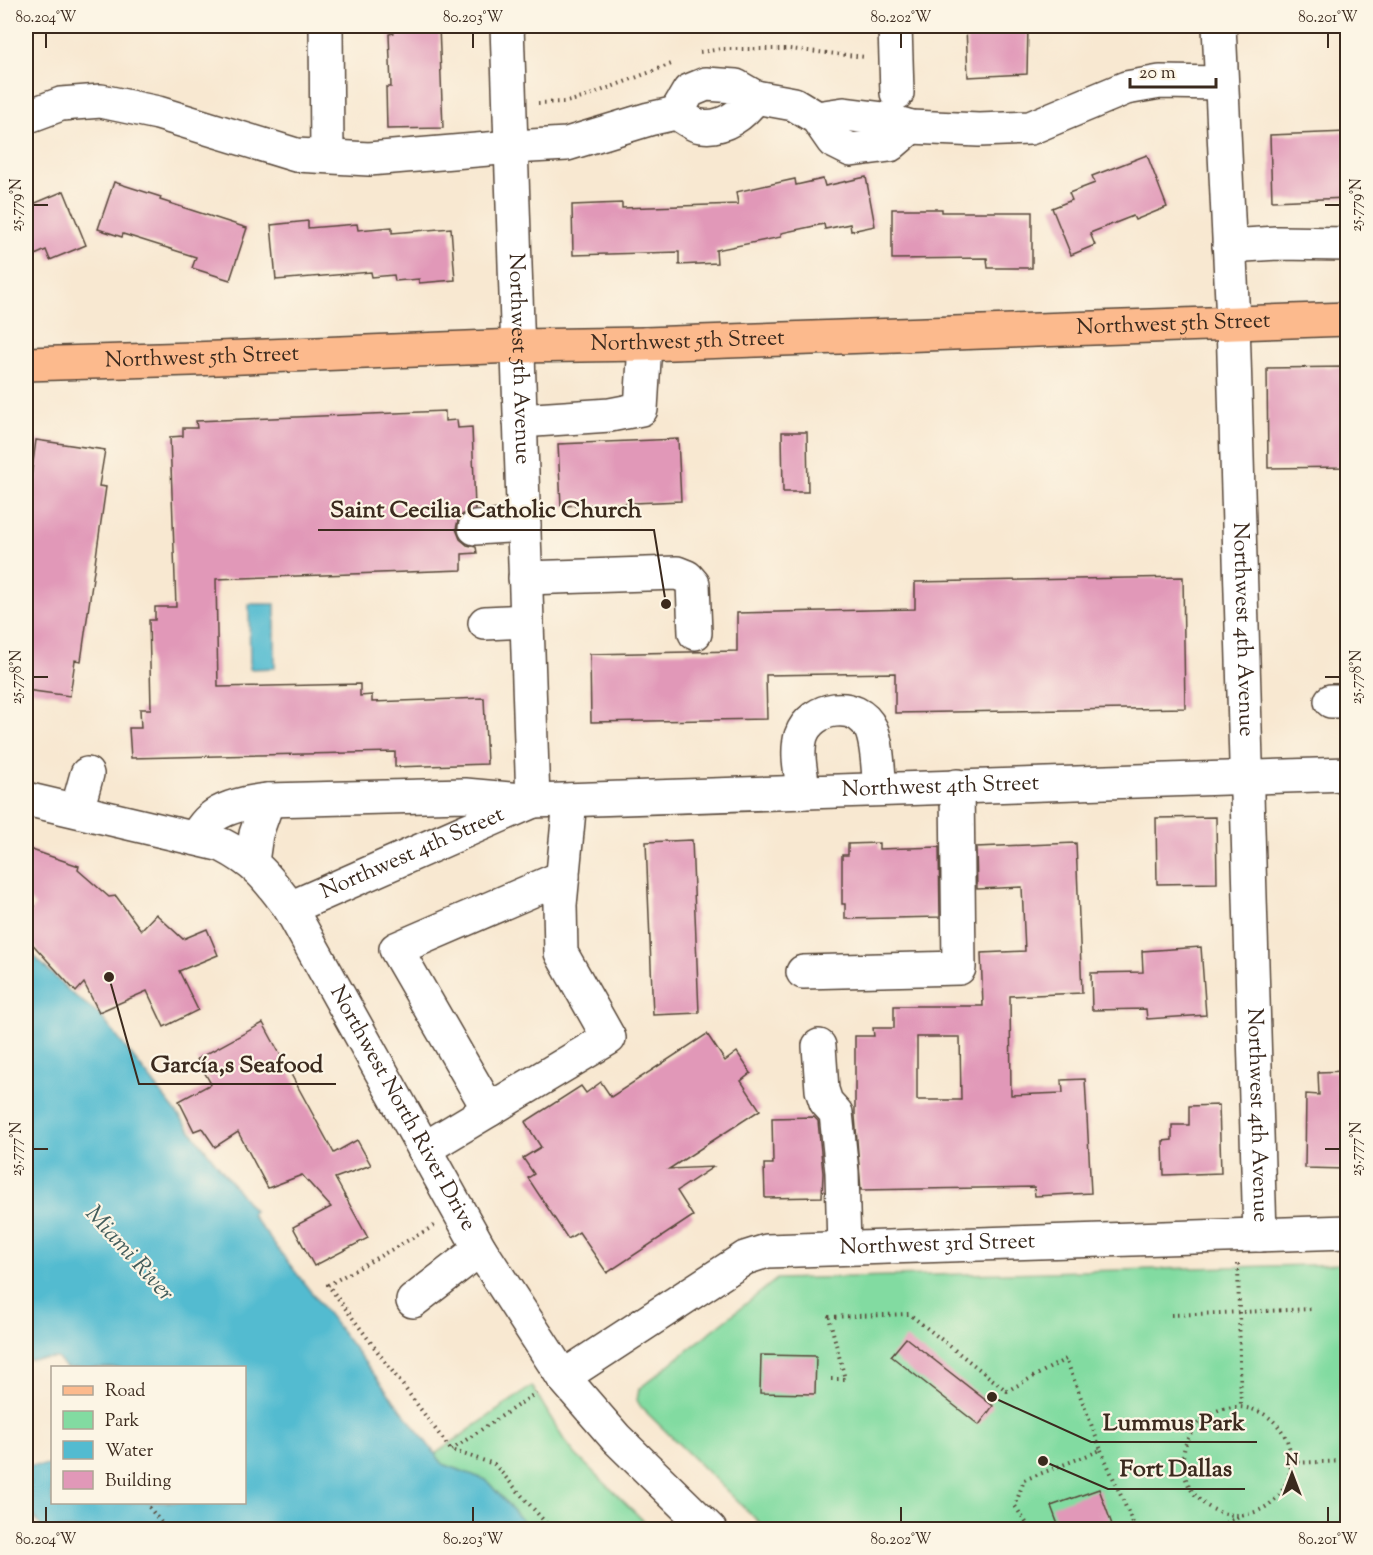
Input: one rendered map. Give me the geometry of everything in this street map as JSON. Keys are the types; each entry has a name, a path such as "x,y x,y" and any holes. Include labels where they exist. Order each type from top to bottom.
{"main road":[{"name":"Northwest 5th Street","path":"26,364 1347,319"}],"street":[{"path":"326,26 327,156"},
{"name":"Northwest 5th Avenue","path":"507,26 533,801"},
{"path":"895,26 897,93"},
{"name":"Northwest 4th Avenue","path":"1219,26 1233,322 1260,1235"},
{"path":"26,117 61,104 101,101 158,113 296,155 369,159 567,144 676,113 700,127 722,125 746,110 755,97 794,104 817,118 833,141 851,150 890,145 911,127 979,130 1030,128 1126,88 1160,82 1221,83"},
{"path":"1229,246 1277,243 1347,244"},
{"path":"520,421 610,415 641,409 645,344"},
{"path":"476,528 524,525"},
{"path":"525,578 677,573 687,577 693,584 696,633"},
{"path":"485,623 527,621"},
{"path":"804,792 799,763 801,737 816,716 826,711 843,709 857,714 872,730 880,789"},
{"path":"77,810 87,774"},
{"name":"Northwest 4th Street","path":"195,838 210,819 227,809 248,802 268,800 465,795 533,801 1347,774"},
{"path":"803,972 959,968 957,786"},
{"name":"Northwest North River Drive","path":"26,799 222,845 252,862 290,908 480,1249 551,1384 616,1438 710,1530"},
{"path":"252,862 256,834 268,800"},
{"path":"424,1149 609,1038 561,953 560,905 570,800"},
{"name":"Northwest 4th Street","path":"290,908 533,801"},
{"path":"489,1110 396,949 563,877"},
{"path":"819,1046 822,1090 826,1102 836,1113 842,1172 844,1248"},
{"name":"Northwest 3rd Street","path":"551,1384 754,1254 781,1250 1347,1232"},
{"path":"413,1301 480,1249"}],"path":[{"path":"437,1224 328,1285 451,1450 494,1464 552,1530"},
{"path":"1238,1262 1241,1407"},
{"path":"1171,1315 1312,1309"},
{"path":"831,1379 846,1379 829,1317 909,1314 1007,1391 1066,1359 1101,1450 1136,1530"},
{"path":"451,1450 551,1384"},
{"path":"1209,1530 1263,1508 1278,1497 1288,1481 1292,1463 1289,1444 1280,1428 1266,1415 1249,1408 1231,1407 1215,1412 1200,1421 1190,1435 1184,1451 1184,1468 1189,1485 1199,1499 1212,1509 1229,1514 1247,1514"},
{"path":"1031,1530 1015,1506 1024,1480 1101,1450"},
{"path":"1292,1463 1347,1461"},
{"path":"148,1508 167,1530"}],"green space":[{"path":"1347,1264 1347,1529 766,1529 641,1407 637,1400 639,1389 777,1279"},
{"path":"532,1386 564,1440 576,1455 652,1529 530,1529 486,1480 443,1464 435,1454"}],"water":[{"path":"249,604 275,604 275,668 250,669"},
{"name":"Miami River","path":"26,948 71,993 99,1014 254,1211 251,1214 443,1464 486,1480 530,1529 43,1529 33,1516 31,1494 26,1493 26,1466 51,1465 51,1504 246,1504 246,1366 64,1366 57,1358 26,1360"}],"building":[{"path":"394,26 439,26 443,128 387,129 386,87 391,87 389,34 394,33"},
{"path":"966,26 1028,26 1027,74 968,77"},
{"path":"1347,132 1347,198 1272,201 1270,135"},
{"path":"1147,155 1167,207 1135,220 1133,216 1090,233 1095,245 1071,255 1052,208 1072,200 1069,193 1095,183 1092,176"},
{"path":"866,177 875,226 851,231 850,224 825,229 824,224 781,233 781,237 716,250 717,263 679,265 679,252 573,255 572,205 622,203 622,208 738,204 736,192 795,179 796,185 823,179 825,186"},
{"path":"114,182 161,197 160,200 247,228 230,280 192,268 196,257 123,234 122,237 98,229"},
{"path":"64,191 86,245 50,260 46,250 26,259 26,207"},
{"path":"892,209 942,209 942,212 1032,212 1032,268 988,268 987,258 892,259"},
{"path":"308,221 308,228 357,224 358,230 392,227 392,233 451,228 455,280 419,283 419,279 395,281 394,275 372,277 371,272 276,280 271,225"},
{"path":"1347,367 1347,467 1268,468 1267,368"},
{"path":"445,411 445,421 457,420 458,428 472,427 475,509 464,513 458,520 456,529 460,539 467,545 476,547 477,553 462,554 462,570 216,579 218,687 360,684 360,696 372,695 372,702 484,698 487,764 395,767 395,752 131,758 129,728 141,728 140,709 151,709 149,620 155,620 155,607 176,607 170,437 183,436 183,428 197,428 196,421"},
{"path":"782,432 807,432 808,492 783,492"},
{"path":"678,439 681,501 561,506 558,444"},
{"path":"36,440 105,450 99,486 106,487 81,661 75,660 70,696 26,690 26,477 31,477"},
{"path":"1183,577 1185,708 895,713 895,673 766,675 767,719 591,722 590,654 737,651 737,613 915,609 915,582"},
{"path":"1216,817 1217,883 1157,884 1156,818"},
{"path":"692,840 699,1013 653,1015 646,842"},
{"path":"879,843 879,849 939,847 940,917 845,919 845,904 842,904 842,855 848,855 848,844"},
{"path":"1076,843 1082,993 1010,996 1011,1095 1063,1093 1062,1080 1085,1079 1091,1193 1035,1196 1034,1187 861,1190 855,1116 855,1036 874,1036 873,1028 894,1028 894,1006 983,1006 981,953 1025,951 1022,887 977,889 976,847","holes":["917,1037 960,1037 961,1100 917,1100"]},
{"path":"26,848 79,866 78,870 109,897 116,896 141,930 156,914 183,939 207,929 218,955 179,971 198,1010 164,1027 147,991 99,1012 84,983 76,992 26,937 26,920 35,906 26,896"},
{"path":"1201,947 1206,1015 1147,1019 1146,1009 1092,1010 1091,973 1143,972 1142,951"},
{"path":"263,1023 334,1153 357,1140 371,1165 335,1178 368,1238 314,1266 293,1227 331,1207 302,1175 268,1188 238,1132 215,1147 202,1128 194,1131 179,1101 211,1084 197,1059"},
{"path":"707,1034 725,1061 737,1052 751,1073 741,1081 760,1110 669,1169 713,1167 677,1191 693,1216 607,1273 579,1232 568,1239 528,1178 534,1174 523,1158 541,1147 525,1122 581,1086 586,1093 601,1082 611,1097"},
{"path":"1347,1071 1347,1169 1305,1168 1306,1094 1319,1095 1318,1072"},
{"path":"1219,1105 1221,1173 1164,1175 1163,1141 1172,1140 1172,1125 1189,1125 1189,1106"},
{"path":"814,1117 818,1121 823,1173 822,1197 765,1198 764,1164 773,1164 772,1118"},
{"path":"906,1338 993,1406 979,1425 891,1356"},
{"path":"761,1355 816,1356 815,1394 760,1393"},
{"path":"1099,1489 1114,1530 1060,1530 1051,1506"}],"place":[{"name":"Saint Cecilia Catholic Church","path":"666,604"},
{"name":"García,s Seafood","path":"109,977"},
{"name":"Lummus Park","path":"992,1397"},
{"name":"Fort Dallas","path":"1043,1461"}]}
